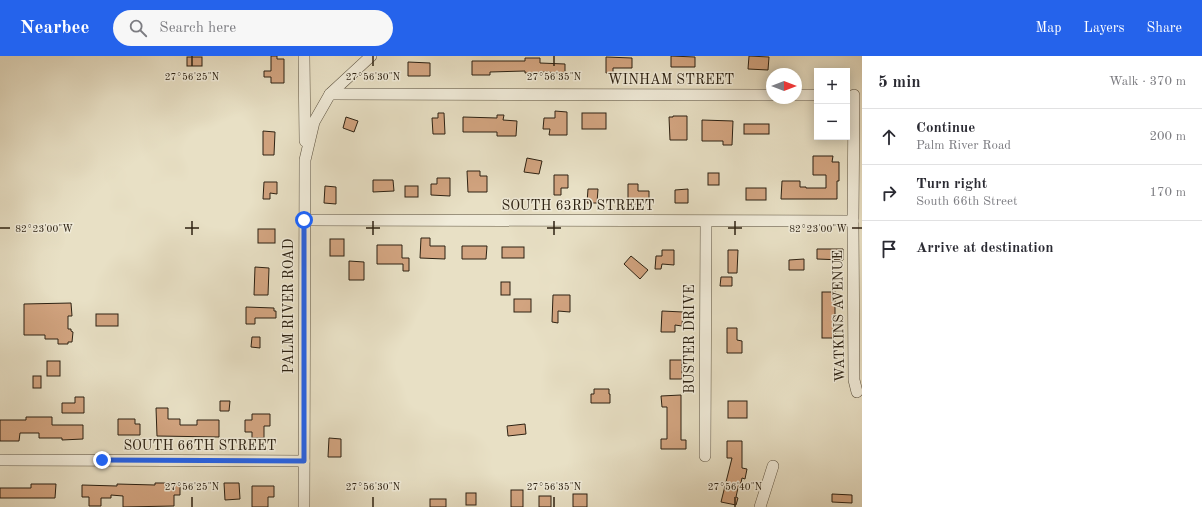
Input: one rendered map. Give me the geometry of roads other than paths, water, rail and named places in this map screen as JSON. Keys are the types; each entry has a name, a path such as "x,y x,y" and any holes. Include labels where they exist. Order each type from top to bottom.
{"street":[{"path":"304,56 305,160"},
{"name":"PALM RIVER ROAD","path":"304,507 305,160 314,122 330,94 371,56"},
{"name":"WINHAM STREET","path":"330,94 766,95"},
{"path":"802,95 814,95"},
{"name":"WATKINS AVENUE","path":"854,95 854,380 857,392"},
{"name":"SOUTH 63RD STREET","path":"304,220 706,222 853,221"},
{"name":"BUSTER DRIVE","path":"705,456 706,222"},
{"name":"SOUTH 66TH STREET","path":"0,460 304,461"},
{"path":"760,507 773,466"}]}
